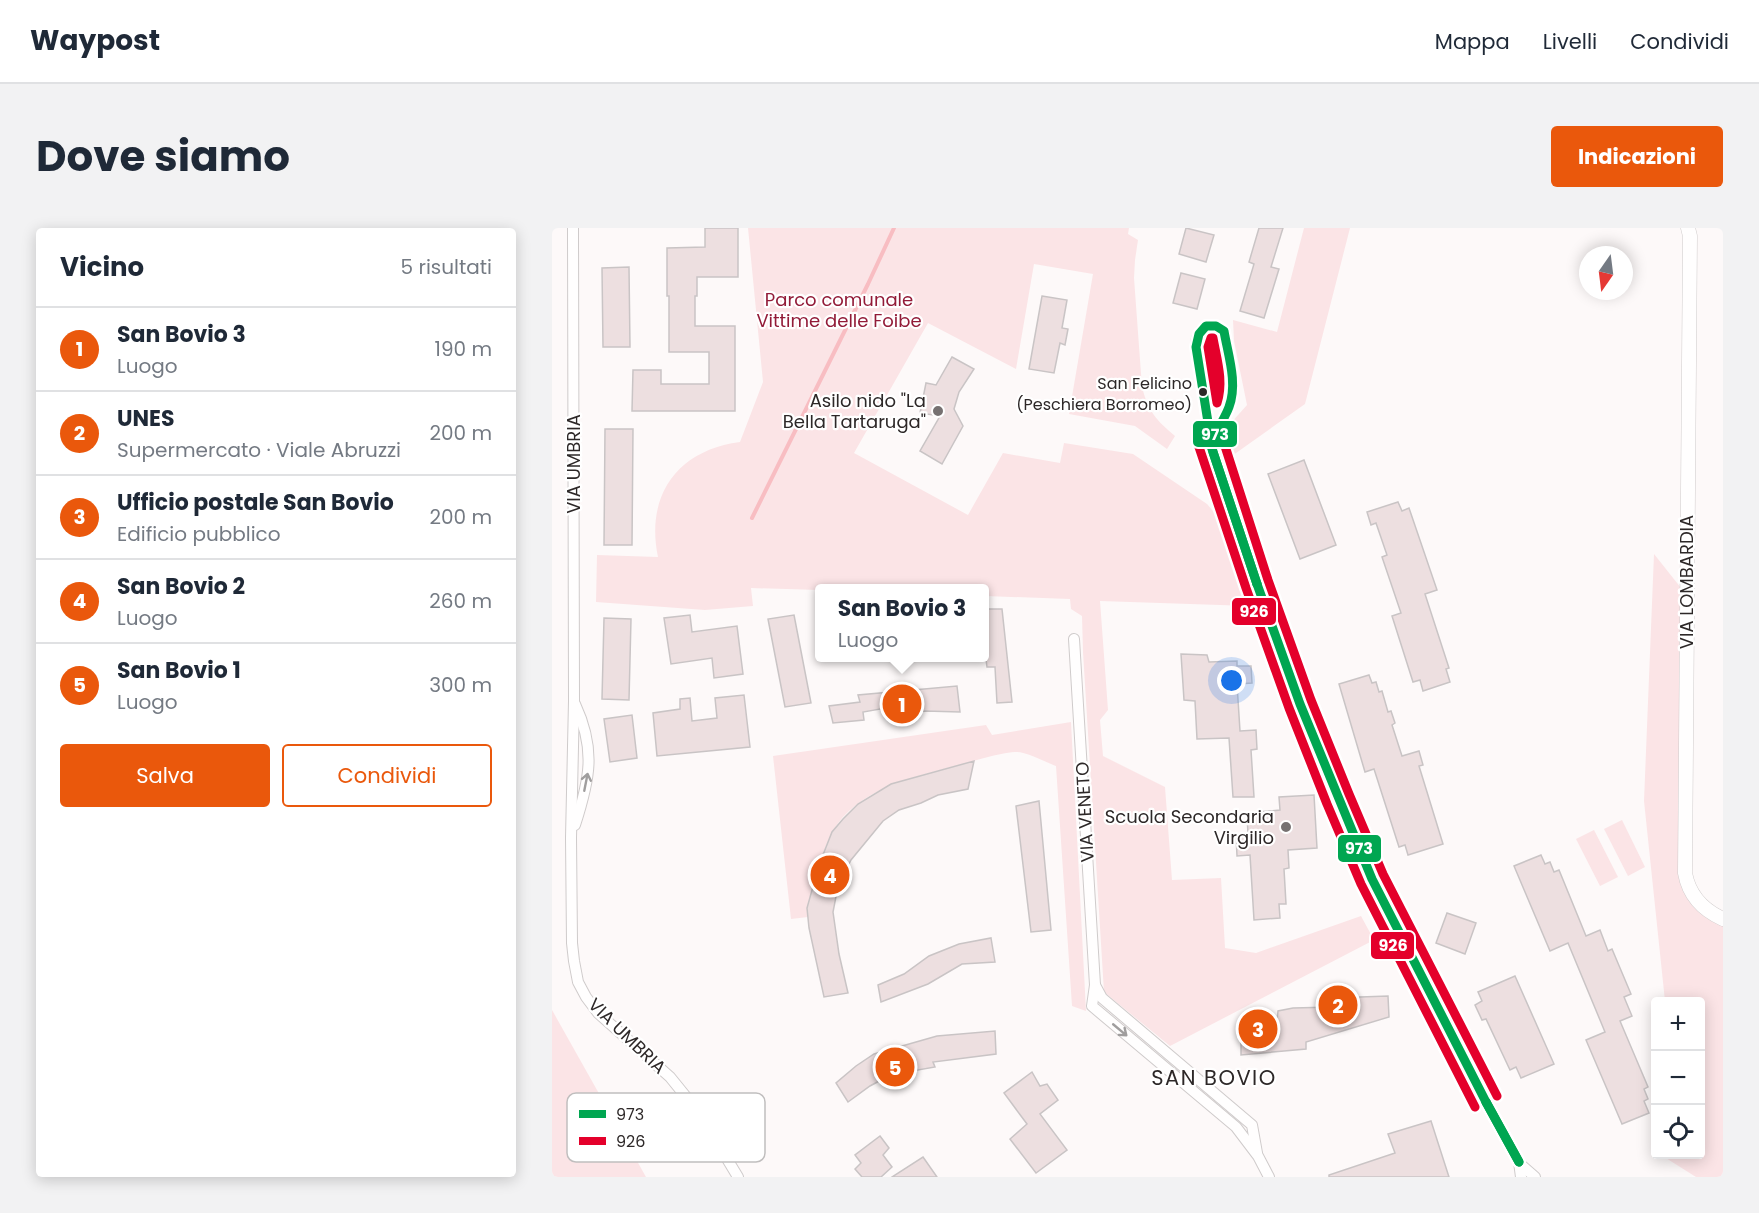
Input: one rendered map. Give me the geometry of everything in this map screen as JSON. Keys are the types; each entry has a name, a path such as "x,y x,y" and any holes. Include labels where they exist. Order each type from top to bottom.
{"street":[{"name":"VIA UMBRIA","path":"573,228 572,943 578,982 586,997 598,1013 670,1077 683,1093"},
{"name":"VIA LOMBARDIA","path":"1688,228 1690,237 1685,873 1691,890 1700,904 1723,919"},
{"path":"1210,443 1229,407 1233,384 1226,335 1221,329 1210,325 1201,330 1196,347 1210,443 1300,704 1363,859 1519,1162 1521,1177"},
{"name":"VIA VENETO","path":"1074,639 1095,985 1092,1006 1236,1127 1258,1156 1269,1177"},
{"name":"VIA UMBRIA","path":"571,838 590,762 584,722 574,701"},
{"name":"VIA UMBRIA","path":"729,1162 738,1177"},
{"path":"1519,1162 1536,1177"}],"green space":[{"name":"Parco comunale Vittime delle Foibe","path":"748,228 1129,228 1128,234 1138,240 1134,278 1142,387 1147,403 1154,414 1175,436 1167,449 1135,426 1069,414 1093,274 1034,264 1016,369 928,323 854,453 968,515 1003,453 1060,463 1064,443 1133,454 1207,504 1219,518 1250,606 1100,601 1108,710 1100,720 1103,756 1165,787 1172,880 1221,878 1225,948 1256,953 1361,916 1374,940 1170,1046 1104,992 1082,616 1071,609 1070,599 989,596 989,584 815,584 815,590 751,588 753,606 705,610 596,602 597,555 658,557 655,535 657,514 662,495 671,479 683,466 699,455 718,447 740,442 763,382"},
{"path":"1304,228 1350,228 1305,404 1229,458 1226,434 1231,423 1247,405 1234,341 1233,320 1277,332"},
{"path":"1654,554 1681,588 1679,876 1689,901 1706,916 1723,924 1723,1177 1696,1177 1667,1159 1705,1159 1705,997 1665,997 1644,801"},
{"path":"1071,722 1086,1011 1072,1006 1056,766 1025,754 1017,752 998,755 908,779 856,805 843,818 827,843 817,874 808,917 791,919 773,756 986,725 992,735"},
{"path":"1622,820 1645,867 1628,876 1604,829"},
{"path":"1594,830 1618,877 1600,886 1576,839"},
{"path":"552,1010 599,1093 567,1093 567,1162 638,1162 646,1177 552,1177"}],"building":[{"path":"705,228 738,228 738,277 697,277 697,296 695,296 695,326 735,326 735,411 632,411 633,370 661,370 661,384 709,384 709,352 669,352 669,296 667,296 667,248 705,247"},
{"path":"1186,228 1214,235 1206,262 1179,254"},
{"path":"1259,228 1283,228 1271,267 1279,269 1264,318 1240,311 1254,264 1249,262"},
{"path":"629,267 630,347 603,347 602,268"},
{"path":"1181,273 1205,279 1197,309 1173,303"},
{"path":"1042,296 1067,300 1062,328 1068,329 1065,345 1060,343 1054,373 1029,369"},
{"name":"Asilo nido \"La Bella Tartaruga\"","path":"952,357 974,369 959,392 954,409 963,426 942,464 920,451 940,416 920,413 926,383 936,385"},
{"path":"605,429 633,429 632,545 604,545"},
{"path":"1304,460 1336,545 1300,559 1268,474"},
{"path":"1398,502 1402,511 1409,508 1437,590 1425,594 1449,668 1446,669 1450,682 1423,691 1420,680 1413,682 1392,616 1401,613 1382,557 1387,555 1376,523 1371,525 1367,512"},
{"path":"989,609 1002,609 1012,702 997,703 995,667 987,667 986,662 989,662"},
{"path":"690,615 692,632 737,626 743,674 714,678 712,658 671,664 664,618"},
{"path":"794,615 811,703 785,707 768,619"},
{"path":"604,618 631,619 629,700 602,699"},
{"path":"1181,654 1207,655 1209,662 1237,661 1237,666 1251,666 1252,683 1237,684 1240,731 1256,730 1257,749 1251,750 1254,797 1233,797 1229,738 1197,739 1195,701 1184,700"},
{"path":"1369,675 1372,683 1376,682 1379,692 1382,691 1388,712 1391,711 1395,723 1392,725 1402,756 1419,751 1423,765 1419,766 1443,844 1408,855 1405,845 1399,847 1374,769 1365,772 1339,684"},
{"path":"957,686 960,712 925,711 894,715 891,707 863,712 864,720 833,723 829,706 860,702 858,695"},
{"path":"744,695 750,747 657,756 653,713 680,709 680,699 690,698 692,721 717,718 715,698"},
{"path":"632,715 637,758 610,762 604,719"},
{"path":"974,761 968,789 938,795 899,810 883,821 851,860 838,886 833,912 848,993 824,997 807,908 819,865 832,832 858,804 891,784"},
{"path":"1314,795 1317,848 1288,850 1289,868 1284,869 1286,904 1279,904 1280,918 1254,920 1250,855 1237,856 1236,836 1248,835 1247,813 1280,810 1279,797"},
{"path":"1039,801 1051,930 1031,932 1016,806"},
{"path":"1541,855 1545,864 1550,862 1554,872 1559,870 1586,936 1600,930 1608,951 1612,949 1631,994 1624,997 1632,1016 1620,1021 1648,1087 1644,1089 1648,1099 1644,1101 1649,1113 1622,1124 1586,1040 1605,1032 1568,943 1550,951 1514,866"},
{"path":"1447,913 1476,923 1465,954 1436,943"},
{"path":"991,938 995,962 962,964 928,984 881,1002 878,985 904,974 929,956 959,944"},
{"path":"1515,976 1554,1064 1521,1078 1516,1067 1510,1070 1486,1019 1482,1020 1475,1005 1482,1001 1478,992"},
{"path":"1388,996 1389,1017 1306,1042 1306,1049 1241,1055 1241,1023 1277,1021 1278,1011 1293,1008 1333,1007 1332,998"},
{"path":"995,1031 996,1054 933,1062 935,1067 907,1072 905,1067 870,1086 848,1102 836,1083 874,1054 937,1036"},
{"path":"1032,1072 1040,1086 1047,1084 1058,1100 1040,1114 1067,1150 1036,1173 1010,1139 1027,1124 1004,1093"},
{"path":"1431,1121 1449,1177 1329,1177 1329,1175 1395,1153 1388,1134"},
{"path":"880,1136 889,1148 883,1155 892,1167 881,1177 862,1177 855,1169 861,1163 855,1155"},
{"path":"923,1157 937,1177 892,1177"}],"waterway":[{"path":"752,518 894,228"}],"transit line":[{"name":"973","path":"1206,326 1216,326 1224,331 1233,388 1229,407 1211,441 1196,347 1199,334 1206,326"},
{"name":"926","path":"1211,338 1213,338 1219,371 1220,387 1217,403 1208,347 1211,338"},
{"name":"926","path":"1199,439 1199,447 1246,588 1289,708 1327,804 1361,884 1475,1107"},
{"name":"973","path":"1211,441 1257,584"},
{"name":"973","path":"1211,441 1257,584"},
{"name":"926","path":"1224,443 1268,580 1311,700 1349,794 1383,874 1497,1096"},
{"name":"973","path":"1257,584 1300,704 1372,879 1486,1102"},
{"name":"973","path":"1486,1102 1519,1162"},
{"name":"973","path":"1486,1102 1519,1162"}],"place":[{"name":"San Felicino (Peschiera Borromeo)","path":"1203,392"},
{"name":"Asilo nido \"La Bella Tartaruga\"","path":"938,411"},
{"name":"San Bovio 3","path":"902,704"},
{"name":"Scuola Secondaria Virgilio","path":"1286,827"},
{"name":"San Bovio 2","path":"830,875"},
{"name":"UNES","path":"1338,1005"},
{"name":"Ufficio postale San Bovio","path":"1258,1029"},
{"name":"San Bovio 1","path":"895,1067"}],"district":[{"name":"SAN BOVIO","path":"1214,1078"}]}
